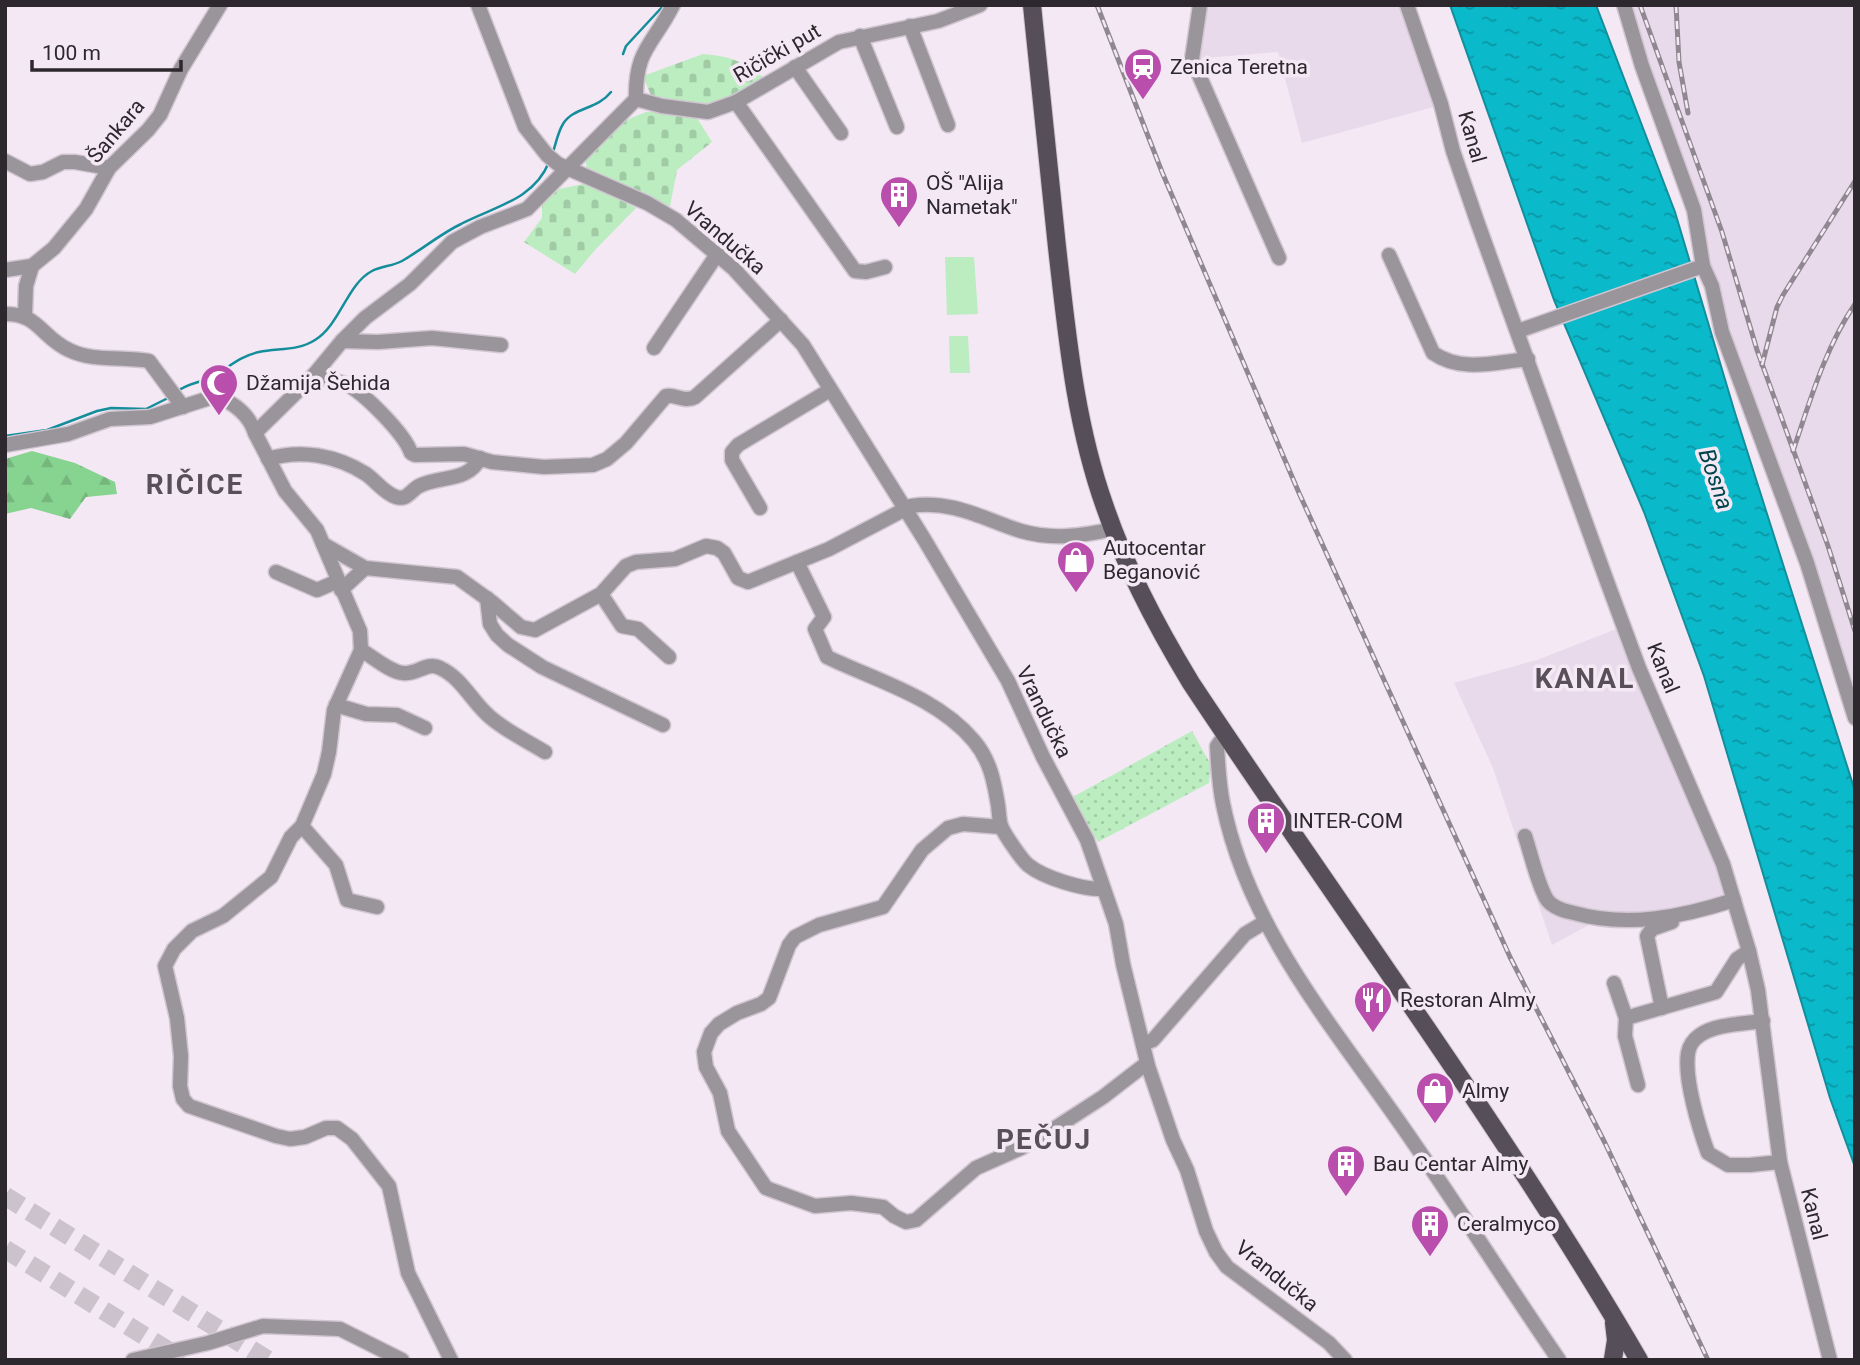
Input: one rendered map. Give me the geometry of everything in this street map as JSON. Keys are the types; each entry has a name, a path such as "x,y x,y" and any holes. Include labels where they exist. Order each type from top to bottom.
{"main road":[{"path":"1032,5 1071,367 1084,436 1113,530 1131,573 1191,683 1444,1056 1611,1310 1637,1357"},
{"path":"1611,1310 1616,1340 1612,1359"}],"street":[{"name":"Šankara","path":"32,266 54,248 86,209 108,168 160,115 181,69 220,5"},
{"path":"478,5 483,25 525,127 557,161"},
{"path":"256,433 313,376 365,318 410,284 452,242 480,227 527,209 557,161 636,99 640,61 649,41 673,5"},
{"name":"Ričički put","path":"636,99 662,106 708,112 736,102 839,42 938,21 979,5"},
{"path":"1200,5 1192,60 1279,258"},
{"name":"Kanal","path":"1407,5 1441,104 1457,163 1639,668 1706,824 1734,900 1749,951 1763,1021 1780,1162 1830,1360"},
{"path":"1624,5 1642,66 1695,210 1700,267 1712,286 1722,332 1807,563 1855,718"},
{"path":"910,26 948,125"},
{"path":"860,36 897,127"},
{"path":"795,66 842,133"},
{"path":"736,102 855,271 866,272 886,267"},
{"path":"5,161 30,174 43,172 63,162 108,168"},
{"name":"Vrandučka","path":"557,161 667,214 718,253 803,345 1008,681 1042,757 1087,840 1116,924 1147,1063 1173,1140 1187,1170 1206,1231 1216,1252 1227,1267 1329,1343 1345,1360"},
{"path":"654,348 718,253"},
{"path":"1389,255 1433,353 1460,366 1528,359"},
{"path":"5,270 32,266 26,286 25,315"},
{"path":"1518,331 1700,267"},
{"path":"5,314 25,315 66,349 88,357 130,357 149,361 176,397"},
{"path":"313,376 344,384 357,391 405,439 411,453 415,455 448,453 492,462 544,467 593,465 607,459 626,443 666,396 685,400 695,397 781,320"},
{"path":"342,341 378,342 432,338 501,345"},
{"path":"760,508 732,460 732,452 738,445 830,390"},
{"path":"5,445 68,434 110,419 150,417 176,397 216,396 239,408 250,421 285,491 317,530 359,631 361,650 335,705 324,774 302,826 291,837 271,877 223,916 192,931 174,949 165,966 177,1018 179,1077 183,1099 189,1107 290,1139 305,1137 326,1128 337,1128 352,1139 389,1186 408,1273 451,1360"},
{"path":"268,459 298,453 318,455 366,474 389,493 403,498 423,484 466,474 480,458"},
{"path":"323,544 365,568 452,575 487,598 521,627 535,630 601,594 626,566 636,562 675,559 706,546 717,548 724,553 741,581 748,582 921,505 971,512 1021,531 1045,536 1080,536 1113,530"},
{"path":"797,562 824,617 815,629 827,657 884,681 926,704 961,728 985,757 993,775 1001,827 1026,864 1040,873 1074,885 1104,889"},
{"path":"276,572 317,590 339,585 365,568"},
{"path":"601,594 622,626 638,629 669,657"},
{"path":"487,598 490,624 508,645 542,667 663,725"},
{"path":"361,650 400,673 408,674 426,666 442,668 492,719 545,752"},
{"path":"335,705 366,715 397,715 425,728"},
{"path":"1225,735 1217,746 1223,805 1240,865 1265,922 1311,1000 1403,1127 1559,1360"},
{"path":"1001,827 963,824 948,828 922,850 883,907 819,925 795,937 789,945 769,998 726,1018 711,1033 704,1052 706,1067 720,1093 724,1121 743,1155 759,1180 773,1191 815,1206 851,1203 883,1207 906,1222 916,1220 976,1168 1049,1132 1103,1097 1147,1063"},
{"path":"302,826 336,865 346,900 377,907"},
{"path":"1525,836 1547,900 1562,910 1598,920 1620,922 1681,915 1734,900"},
{"path":"1662,1008 1647,936 1652,929 1679,919 1681,915"},
{"path":"1143,1044 1153,1040 1245,934 1265,922"},
{"path":"1626,1018 1716,992 1737,959 1749,951"},
{"path":"1614,983 1626,1018 1625,1036 1638,1085"},
{"path":"1763,1021 1709,1030 1698,1036 1688,1054 1691,1084 1697,1122 1708,1153 1728,1164 1780,1162"},
{"path":"133,1360 208,1343 263,1326 340,1329 402,1360"},
{"path":"1612,1359 1637,1357"}],"shaded area":[{"path":"1200,5 1404,5 1437,106 1302,143 1278,52 1192,59"},
{"path":"1628,5 1855,5 1855,706 1755,416"},
{"path":"1624,626 1734,900 1598,920 1552,945 1493,768 1454,683 1537,660"}],"green space":[{"path":"703,54 736,60 764,78 714,106 652,98 643,76"},
{"path":"646,112 675,112 697,118 712,142 677,170 670,206 667,207 587,169 585,158 624,121"},
{"path":"588,183 636,208 575,274 524,242 542,218 542,205 559,189"},
{"path":"945,257 974,257 978,314 947,315"},
{"path":"949,336 968,336 970,373 950,373"},
{"path":"32,451 75,463 115,482 117,494 86,497 70,519 31,508 5,514 5,459"},
{"path":"1192,731 1211,765 1209,783 1098,842 1071,798"}],"water":[{"name":"Bosna","path":"1450,5 1596,5 1675,212 1735,413 1855,791 1855,1167 1830,1098 1704,676 1644,512 1554,300"}],"waterway":[{"path":"623,54 626,46 664,5"},
{"path":"553,152 567,118 599,102 611,92"},
{"path":"178,391 214,376 252,354 295,348 315,340 331,325 363,277 376,269 402,261 453,228 523,194 542,175 549,162"},
{"path":"5,436 47,430 111,408 146,409 170,397"}],"tunnel":[{"path":"5,1196 268,1360"},
{"path":"5,1249 183,1360"}],"railway":[{"path":"1097,5 1162,172 1299,493 1510,957 1605,1143 1708,1360"},
{"path":"1640,5 1722,232 1757,350 1828,546 1855,631"},
{"path":"1676,5 1679,62 1688,113"},
{"path":"1762,365 1777,307 1783,295 1855,181"},
{"path":"1793,451 1835,338 1855,304"}],"place":[{"name":"Zenica Teretna","path":"1143,101"},
{"name":"OŠ \"Alija Nametak\"","path":"899,229"},
{"name":"Džamija Šehida","path":"219,417"},
{"name":"Autocentar Beganović","path":"1076,594"},
{"name":"INTER-COM","path":"1266,855"},
{"name":"Restoran Almy","path":"1373,1034"},
{"name":"Almy","path":"1435,1125"},
{"name":"Bau Centar Almy","path":"1346,1198"},
{"name":"Ceralmyco","path":"1430,1258"}],"district":[{"name":"RIČICE","path":"195,484"},
{"name":"KANAL","path":"1585,678"},
{"name":"PEČUJ","path":"1044,1139"}]}
